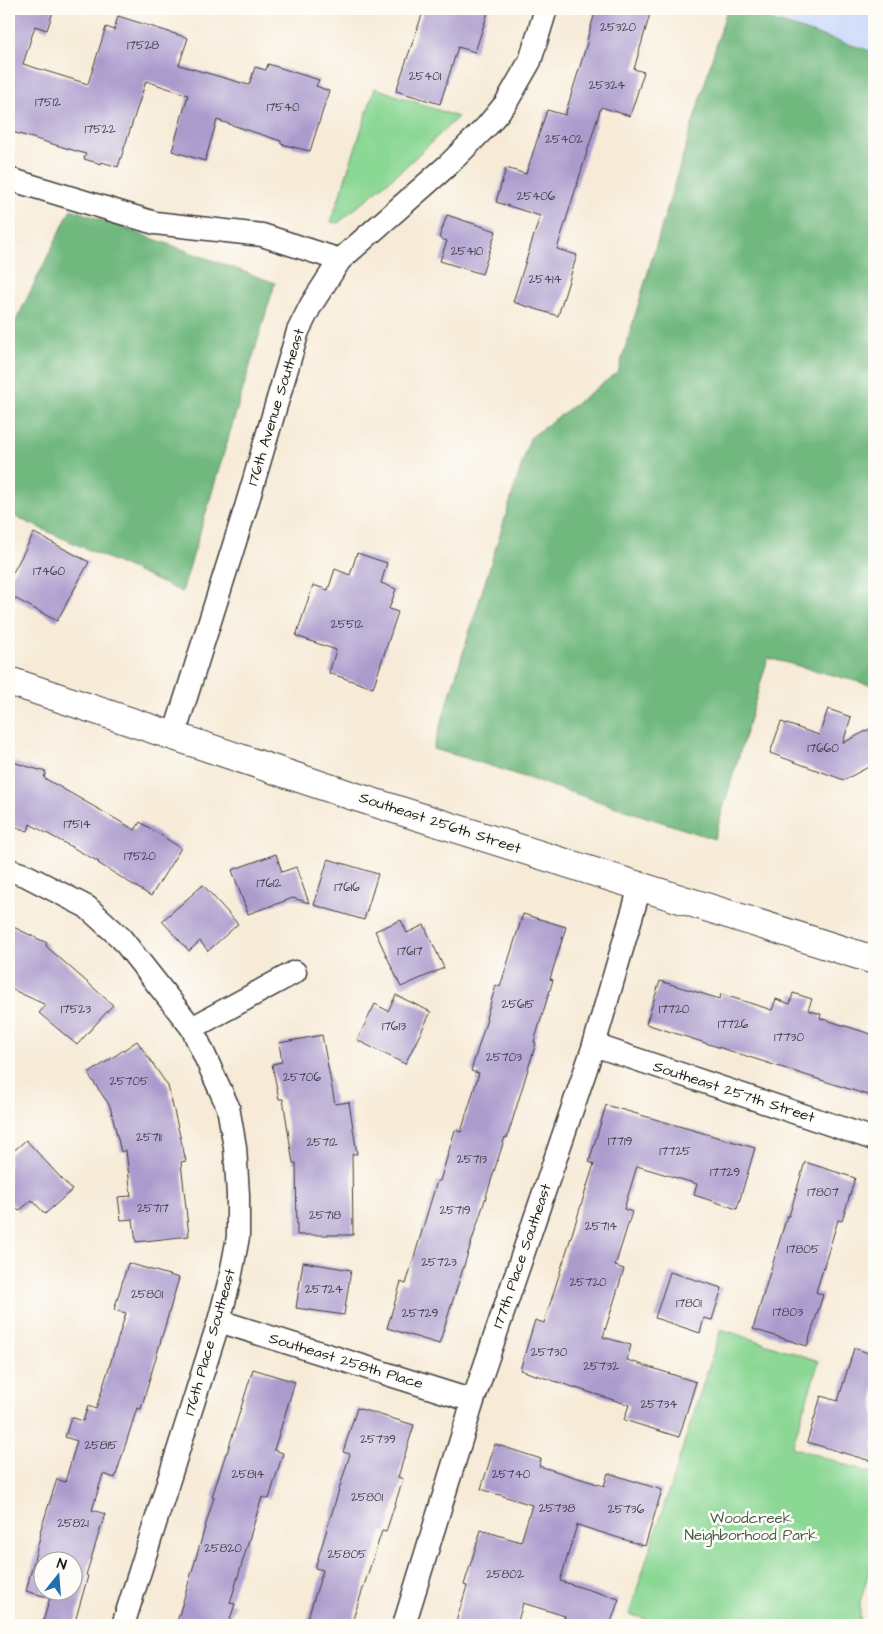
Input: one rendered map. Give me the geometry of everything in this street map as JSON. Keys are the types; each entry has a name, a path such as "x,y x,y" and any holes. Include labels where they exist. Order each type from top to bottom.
{"main road":[{"name":"Southeast 256th Street","path":"9,681 350,795 874,960"}],"street":[{"name":"176th Avenue Southeast","path":"174,735 246,507 298,331 311,305 340,260 448,165 487,126 506,103 530,61 546,9"},
{"path":"9,179 155,223 262,235 340,260"},
{"path":"9,870 27,876 86,907 121,938 192,1028 295,972"},
{"name":"177th Place Southeast","path":"404,1625 473,1401 594,1045 640,886"},
{"name":"176th Place Southeast","path":"123,1625 219,1321 238,1237 235,1147 228,1107 192,1028"},
{"name":"Southeast 257th Street","path":"594,1045 874,1138"},
{"name":"Southeast 258th Place","path":"219,1321 473,1401"}],"shaded area":[{"path":"735,9 874,9 874,52"}],"green space":[{"path":"727,9 735,9 874,52 874,686 768,658 714,839 433,749 530,438 618,372"},
{"path":"375,88 458,117 403,169 338,223 331,222"},
{"path":"71,209 275,283 182,592 9,514 9,335"},
{"name":"Woodcreek Neighborhood Park","path":"721,1329 819,1361 792,1447 874,1474 874,1554 860,1602 860,1625 777,1625 744,1615 740,1625 665,1625 629,1614"}],"building":[{"path":"9,9 54,9 47,30 35,26 23,64 88,84 106,27 114,30 118,16 188,38 179,65 249,85 255,67 266,70 268,64 319,80 316,86 329,91 310,151 281,144 281,141 217,120 205,161 172,151 188,95 146,81 118,167 84,159 86,154 9,131"},
{"path":"424,9 489,9 475,52 458,47 440,104 396,91"},
{"path":"596,9 631,9 650,14 634,69 644,72 630,116 601,107 557,249 577,255 558,316 513,302 540,216 496,202 506,168 526,174 547,110 565,115"},
{"path":"447,215 496,231 482,274 440,261 447,241 439,238"},
{"path":"34,533 89,562 57,621 9,595 9,580"},
{"path":"357,553 387,563 381,583 396,589 389,609 398,612 373,688 329,673 336,650 296,636 313,585 328,590 335,569 350,575"},
{"path":"828,709 851,717 843,743 874,727 874,764 844,780 770,753 781,722 819,735"},
{"path":"9,761 46,772 44,778 135,830 140,822 181,848 151,896 99,862 30,824 28,831 9,825"},
{"path":"276,854 282,872 296,867 309,903 293,898 248,914 232,870"},
{"path":"328,859 378,874 364,920 314,905"},
{"path":"203,885 238,924 208,951 200,941 189,951 162,921"},
{"path":"523,914 566,927 550,979 553,980 534,1042 536,1043 507,1138 505,1137 439,1344 387,1328 401,1282 406,1284 437,1181 440,1181 455,1130 461,1132 479,1073 471,1071 486,1018 496,985 500,987"},
{"path":"401,920 407,933 424,925 444,968 401,987 375,931"},
{"path":"9,925 47,943 46,946 113,1005 77,1045 39,1013 46,1005 9,988"},
{"path":"660,981 720,999 721,994 772,1010 776,999 790,1004 793,993 812,999 808,1010 821,1014 820,1018 874,1035 874,1097 646,1024"},
{"path":"396,995 431,1012 405,1064 357,1040 375,1004 388,1011"},
{"path":"322,1035 335,1104 349,1102 357,1154 352,1154 353,1235 297,1235 296,1163 293,1163 283,1099 279,1099 272,1064 282,1062 279,1043"},
{"path":"137,1041 168,1086 186,1161 181,1162 189,1236 136,1242 133,1219 121,1220 118,1197 131,1196 126,1150 121,1152 110,1106 88,1074"},
{"path":"606,1105 755,1148 737,1209 694,1195 697,1184 637,1166 624,1209 632,1212 615,1266 624,1269 603,1337 631,1345 627,1360 696,1382 679,1437 624,1420 629,1405 520,1370 535,1320 544,1323 594,1164 589,1162"},
{"path":"26,1140 72,1190 45,1214 32,1200 19,1211 9,1200 9,1155"},
{"path":"805,1162 855,1178 842,1221 838,1220 816,1292 823,1295 807,1346 753,1329"},
{"path":"303,1262 351,1270 344,1315 296,1308"},
{"path":"128,1263 179,1278 141,1409 137,1408 115,1478 103,1474 92,1510 105,1514 86,1575 88,1576 82,1597 82,1552 36,1552 40,1532 57,1479 65,1482 77,1441 65,1437 71,1417 83,1421 88,1406 96,1409 126,1313 114,1310"},
{"path":"670,1272 722,1288 712,1320 704,1318 700,1333 655,1318"},
{"path":"854,1348 874,1355 874,1462 807,1442 821,1396 838,1401"},
{"path":"253,1369 295,1382 274,1450 283,1453 269,1499 262,1497 230,1603 235,1604 228,1625 176,1625 214,1497 212,1497"},
{"path":"357,1408 414,1425 398,1477 403,1479 386,1532 382,1531 351,1625 319,1625 307,1621 323,1570 315,1568 350,1454 343,1452"},
{"path":"495,1444 541,1459 539,1466 604,1486 608,1473 662,1490 645,1546 577,1525 560,1581 619,1599 610,1625 562,1625 565,1616 523,1603 517,1625 455,1625 467,1586 464,1585 481,1530 521,1542 532,1505 481,1489"},
{"path":"32,1568 32,1593 26,1591"},
{"path":"49,1602 81,1602 74,1625 42,1625"}]}
